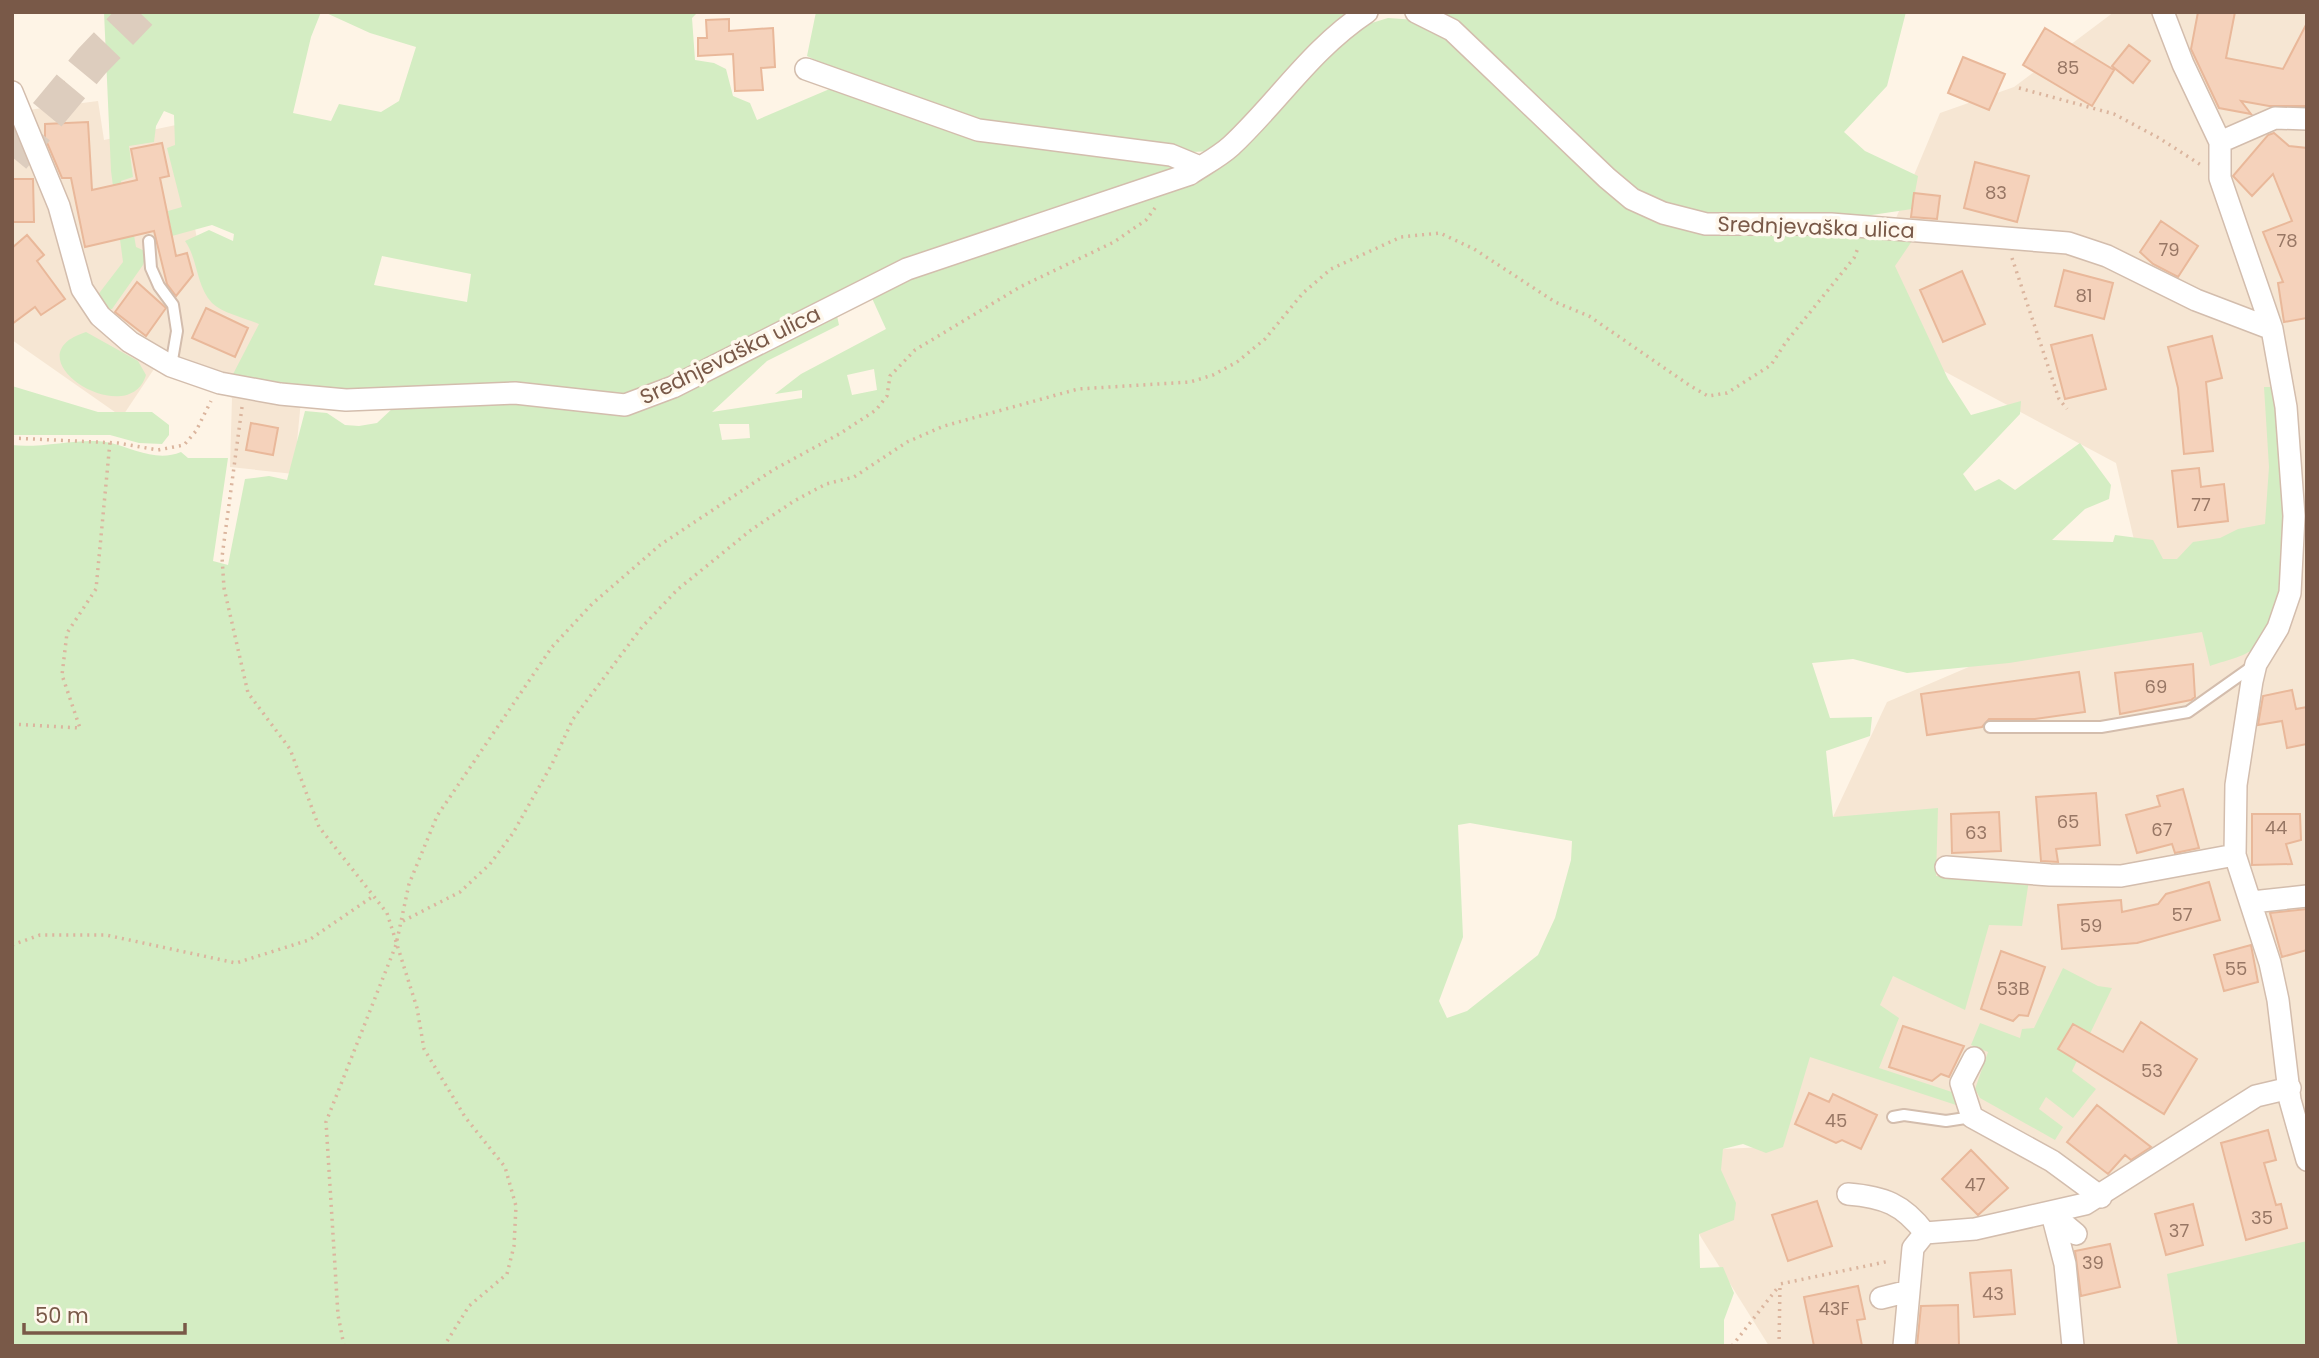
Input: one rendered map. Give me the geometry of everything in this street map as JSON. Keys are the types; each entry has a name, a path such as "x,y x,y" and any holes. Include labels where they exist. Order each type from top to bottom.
{"street":[{"name":"Srednjevaška ulica","path":"12,92 59,206 82,289 100,316 120,333 171,366 220,383 245,388 346,400 515,393 625,405 673,387 907,270 1178,178 1200,167 1230,147 1289,80 1343,28 1367,12"},
{"name":"Srednjevaška ulica","path":"1416,12 1452,30 1632,199 1663,213 1706,224 1866,226 2068,243 2107,256 2196,300 2272,329"},
{"path":"2163,12 2183,64 2220,142 2220,178 2272,329 2286,407 2294,516 2294,559 2290,593 2278,628 2256,664 2236,785 2235,855 2252,902 2278,1000 2290,1088 2307,1160"},
{"path":"806,69 978,130 1171,155 1200,167"},
{"path":"2220,142 2275,118 2307,119"},
{"path":"1946,867 2050,875 2121,876 2235,855"},
{"path":"2252,902 2307,896"},
{"path":"1974,1058 1961,1083 1972,1117 2052,1161 2101,1197"},
{"path":"1919,1240 2052,1214 2101,1197 2256,1096 2290,1088"},
{"path":"1848,1194 1888,1201 1910,1213 1919,1240 1909,1292 1904,1346"},
{"path":"2052,1214 2077,1234"},
{"path":"2052,1214 2065,1264 2073,1346"},
{"path":"1881,1298 1909,1292"}],"lane":[{"path":"149,241 151,268 159,286 173,305 177,331 171,366"},
{"path":"1990,727 2101,727 2188,712 2256,664"},
{"path":"1893,1117 1904,1115 1946,1121 1972,1117"}],"path":[{"path":"2019,88 2114,114 2159,138 2220,178"},
{"path":"344,1346 338,1315 327,1122 396,945 409,884 437,816 552,647 592,604 660,545 876,410 887,396 890,376 915,350 1020,287 1114,242 1146,220 1178,178"},
{"path":"402,921 460,892 490,864 513,833 552,764 573,719 642,626 677,590 751,530 794,501 826,484 854,477 907,442 944,426 1078,389 1190,382 1213,375 1237,362 1265,339 1303,293 1331,269 1401,237 1440,233 1474,249 1555,302 1588,316 1655,365 1707,396 1727,393 1771,365 1854,258 1866,226"},
{"path":"2005,236 2059,399 2067,409"},
{"path":"12,438 110,442 158,450 184,445 196,431 220,383"},
{"path":"245,388 222,557 224,588 248,693 290,749 319,827 387,913 417,1008 424,1049 465,1117 505,1167 516,1206 514,1246 507,1274 468,1306 444,1346"},
{"path":"12,724 80,728 62,675 66,633 96,589 110,442"},
{"path":"12,945 40,935 106,935 236,963 309,940 372,897"},
{"path":"1732,1346 1780,1284 1890,1262 1919,1240"},
{"path":"1779,1346 1780,1284"}],"shaded area":[{"path":"2114,12 2307,12 2307,1346 1769,1346 1699,1234 1723,1149 1783,1146 1833,817 1887,702 2146,591 2116,463 1923,360 1876,266 1940,113 2014,87"},
{"path":"98,101 104,140 176,125 206,288 264,316 303,379 294,474 230,467 232,398 156,366 122,417 12,340 12,112"}],"green space":[{"path":"104,12 321,12 311,37 293,113 331,121 339,104 381,112 399,101 416,47 370,33 324,12 698,12 692,18 695,60 714,63 726,69 733,96 750,103 757,120 839,85 945,124 1171,160 1179,170 1072,204 632,396 377,394 230,380 259,324 212,303 203,289 185,241 209,230 233,241 234,234 212,225 172,236 168,211 182,207 167,148 175,145 174,115 164,111 156,126 154,142 129,146 133,177 121,181 130,234 134,235 136,247 147,252 143,265 112,309 104,309 97,296 123,262 111,171","holes":["382,256 471,274 467,302 374,285"]},
{"path":"816,12 1346,12 1213,151 1192,152 1012,129 960,117 907,100 807,56"},
{"path":"1443,12 1906,12 1887,86 1844,132 1865,151 1918,176 1912,209 1865,216 1700,215 1657,204 1630,186"},
{"path":"1388,18 1416,20 1444,29 1663,219 1909,231 1912,241 1895,266 1948,379 1971,415 2021,401 2020,414 1963,474 1975,491 1999,479 2015,490 2080,443 2111,485 2109,499 2085,509 2052,540 2113,542 2115,535 2153,540 2163,559 2177,559 2193,542 2220,538 2238,529 2265,524 2269,467 2264,387 2274,387 2287,486 2288,559 2282,593 2272,624 2250,651 2210,666 2202,632 2009,663 1907,673 1853,659 1812,663 1830,718 1872,717 1870,736 1826,751 1833,817 1938,808 1936,876 2029,880 2022,926 1989,925 1965,1010 1893,976 1880,1005 1899,1018 1879,1068 1964,1096 1956,1105 1810,1057 1783,1147 1766,1153 1743,1144 1723,1149 1721,1170 1736,1203 1734,1220 1699,1234 1700,1268 1723,1267 1734,1293 1724,1320 1724,1346 12,1346 12,445 101,441 154,455 181,452 188,458 228,458 213,561 228,565 245,479 269,476 287,480 305,411 327,413 345,425 359,426 377,423 394,407 475,399 600,411 837,316 839,325 767,361 712,412 802,398 802,390 775,394 801,374 886,329 871,296 921,272 1202,175 1362,26","holes":["874,369 877,390 852,395 847,375","719,424 749,424 750,438 722,440","1470,823 1572,841 1571,860 1555,918 1538,955 1467,1011 1447,1018 1439,1001 1463,937 1458,825"]},
{"path":"86,332 138,361 146,375 135,391 118,396 99,393 80,385 66,372 60,357 65,343"},
{"path":"12,386 98,412 152,412 169,425 169,435 162,444 139,443 110,435 12,435"},
{"path":"2063,968 2098,986 2112,988 2072,1071 2096,1089 2073,1118 2046,1097 2039,1109 2063,1127 2055,1140 1980,1098 1975,1089 1988,1052 1971,1045 1980,1023 2020,1038 2022,1029 2034,1028"},
{"path":"2307,1241 2307,1346 2178,1346 2167,1274"}],"building":[{"path":"2198,12 2235,12 2226,58 2283,69 2307,23 2307,106 2269,106 2241,101 2251,114 2219,108 2191,49"},
{"path":"729,19 729,31 773,28 775,67 761,68 763,90 735,91 733,54 698,56 698,38 707,38 706,20"},
{"path":"2045,28 2114,70 2092,106 2023,65"},
{"path":"2129,45 2150,61 2133,83 2112,66"},
{"path":"1963,57 2005,74 1989,110 1948,93"},
{"path":"64,82 70,97 54,104 47,89"},
{"path":"88,122 92,190 137,180 131,149 162,143 169,176 160,178 176,256 187,253 193,275 176,296 167,284 154,231 85,247 71,178 62,178 45,138 45,124"},
{"path":"2274,133 2289,146 2307,148 2307,318 2284,322 2278,283 2283,282 2263,232 2292,221 2273,174 2252,196 2233,176 2268,135"},
{"path":"1975,162 2029,176 2017,222 1964,208"},
{"path":"12,179 33,179 34,222 12,222"},
{"path":"1914,193 1940,196 1937,219 1911,217"},
{"path":"2161,221 2198,246 2178,277 2153,264 2140,252"},
{"path":"27,235 44,255 37,261 65,299 41,315 35,307 12,324 12,248"},
{"path":"2064,270 2113,283 2104,319 2055,306"},
{"path":"1962,271 1985,324 1943,342 1920,290"},
{"path":"137,282 166,308 146,336 115,312"},
{"path":"206,308 248,328 235,357 192,338"},
{"path":"2092,335 2106,389 2065,399 2051,345"},
{"path":"2212,336 2222,378 2206,382 2213,451 2184,454 2178,388 2168,347"},
{"path":"251,423 278,428 273,455 246,450"},
{"path":"2199,468 2201,487 2224,484 2228,521 2178,527 2172,471"},
{"path":"2193,664 2195,697 2191,700 2120,714 2115,673"},
{"path":"2079,672 2085,712 2035,719 1989,719 1982,727 1927,735 1921,694"},
{"path":"2292,690 2296,709 2307,707 2307,744 2287,748 2282,721 2258,725 2263,696"},
{"path":"2183,789 2199,848 2175,853 2172,844 2137,853 2126,815 2160,806 2157,796"},
{"path":"2096,793 2100,845 2056,849 2058,862 2041,861 2036,797"},
{"path":"1999,812 2001,851 1952,853 1951,814"},
{"path":"2252,814 2300,814 2301,840 2286,844 2292,864 2252,865"},
{"path":"2209,882 2220,920 2137,943 2062,949 2058,905 2121,900 2122,912 2158,904 2166,894"},
{"path":"2307,909 2307,950 2282,957 2270,913"},
{"path":"2251,945 2258,982 2224,991 2214,955"},
{"path":"2001,951 2045,967 2028,1016 2019,1015 2013,1021 1981,1009"},
{"path":"2141,1022 2197,1059 2164,1114 2058,1049 2073,1024 2123,1052"},
{"path":"1903,1026 1964,1046 1949,1077 1941,1074 1932,1081 1889,1067"},
{"path":"1809,1093 1829,1102 1833,1094 1877,1115 1861,1149 1842,1140 1836,1143 1795,1124"},
{"path":"2097,1105 2151,1147 2131,1160 2125,1155 2108,1174 2067,1142"},
{"path":"2268,1130 2276,1160 2264,1163 2276,1205 2281,1204 2287,1228 2246,1240 2221,1143"},
{"path":"1971,1150 2008,1188 1978,1215 1942,1179"},
{"path":"1817,1201 1832,1246 1788,1261 1772,1215"},
{"path":"2193,1204 2203,1245 2166,1255 2155,1214"},
{"path":"2110,1244 2120,1287 2081,1296 2075,1251"},
{"path":"2011,1270 2015,1314 1974,1317 1970,1273"},
{"path":"1858,1286 1865,1319 1857,1320 1862,1346 1814,1346 1804,1297"},
{"path":"1958,1305 1959,1346 1917,1346 1921,1306"}],"tunnel":[{"path":"12,157 92,61 139,12"}]}
